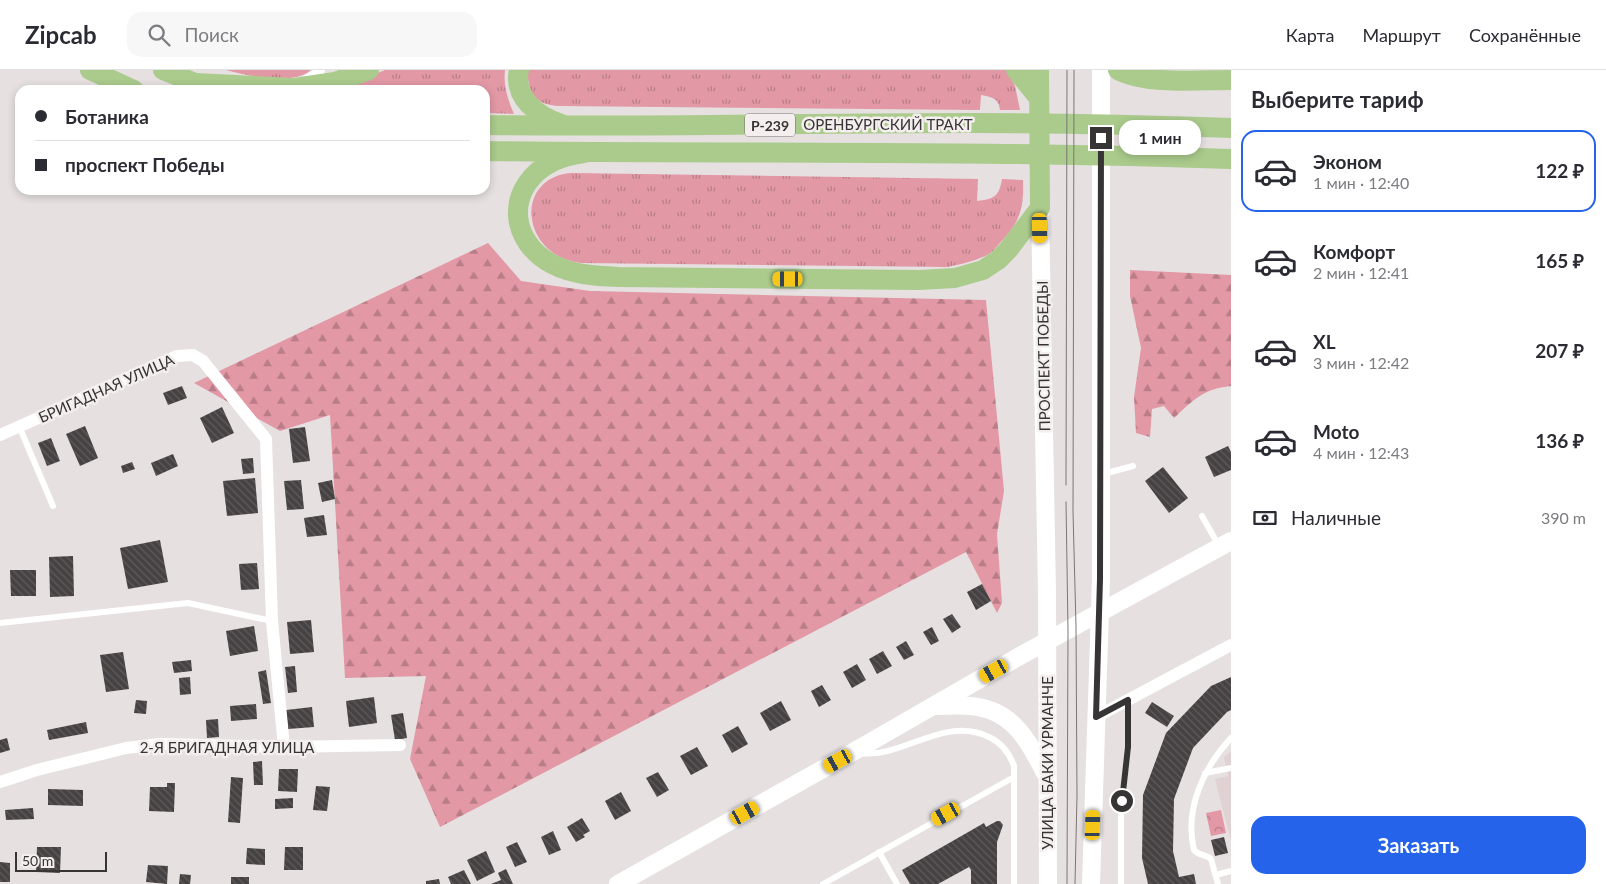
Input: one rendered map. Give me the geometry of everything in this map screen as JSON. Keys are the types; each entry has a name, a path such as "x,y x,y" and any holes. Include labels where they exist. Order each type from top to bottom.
{"main road":[{"path":"90,70 123,85"},
{"path":"164,70 204,85"},
{"path":"314,85 335,82 369,70"},
{"path":"518,70 519,86 528,104 547,119 567,126"},
{"path":"1016,70 1038,97"},
{"name":"ПРОСПЕКТ ПОБЕДЫ","path":"1038,70 1047,557 1046,641"},
{"path":"1091,884 1100,613 1101,70"},
{"path":"1118,70 1127,74 1155,79 1231,80"},
{"path":"195,83 235,85"},
{"name":"ОРЕНБУРГСКИЙ ТРАКТ","path":"490,125 974,123 1231,128"},
{"name":"ОРЕНБУРГСКИЙ ТРАКТ","path":"490,151 974,154 1231,159"},
{"path":"589,152 554,160 544,167 524,188 519,199 518,213 519,226 523,237 539,256 562,269 590,275 619,277 909,280 955,278 983,270 998,260 1040,208"},
{"path":"618,884 854,752 1046,641 1225,544"},
{"name":"УЛИЦА БАКИ УРМАНЧЕ","path":"1046,641 1048,884"},
{"path":"932,706 972,706 997,713 1011,722 1023,734 1048,777"}],"street":[{"path":"299,85 316,75 319,70"},
{"name":"БРИГАДНАЯ УЛИЦА","path":"0,434 178,356 193,355 203,361 266,439 272,621"},
{"path":"272,621 284,747"},
{"path":"1096,717 1231,645"},
{"name":"2-Я БРИГАДНАЯ УЛИЦА","path":"0,782 37,770 126,748 160,744 284,747 400,745"}],"lane":[{"path":"19,426 53,506"},
{"path":"1100,474 1133,466"},
{"path":"1202,516 1225,544"},
{"path":"0,623 188,603 272,621"},
{"path":"1121,884 1121,809 1128,747 1128,700"},
{"path":"854,752 864,754 881,752 941,733 962,731 972,732 996,741 1005,749 1014,766 1014,884"},
{"path":"1218,884 1211,859 1195,852 1192,844 1192,825 1194,805 1205,773 1231,738"},
{"path":"1205,773 1231,768"},
{"path":"823,884 1014,777"},
{"path":"879,852 897,884"},
{"path":"1216,875 1231,871"}],"shaded area":[{"path":"1231,752 1231,841 1215,779 1228,776 1224,757"}],"green space":[{"path":"226,70 311,70 303,75 282,79 258,77"},
{"path":"385,70 505,70 506,92 514,114 490,113 490,85 348,85"},
{"path":"527,70 1008,70 1015,86 1020,110 1000,110 998,103 991,97 981,95 980,110 558,106 543,103 534,96 529,85"},
{"path":"571,173 978,179 977,201 995,196 1002,179 1023,180 1023,199 1019,214 1012,228 993,251 979,259 948,267 581,263 561,257 546,247 536,233 532,217 533,202 540,188 552,178"},
{"path":"488,243 521,281 590,291 986,300 1004,491 997,534 1002,603 997,613 966,552 440,827 410,759 426,676 345,678 330,415 280,431 194,383"},
{"path":"1130,270 1231,275 1231,386 1221,387 1199,396 1174,418 1164,406 1152,409 1150,437 1136,433 1134,397 1141,348 1130,296"},
{"path":"1221,810 1226,833 1211,836 1206,813"}],"building":[{"path":"182,386 187,398 168,405 163,393"},
{"path":"222,407 234,433 212,443 200,418"},
{"path":"85,426 98,458 80,466 66,434"},
{"path":"305,427 310,461 293,463 289,429"},
{"path":"51,438 60,461 47,466 38,443"},
{"path":"1228,446 1231,452 1231,470 1214,477 1205,457"},
{"path":"173,454 178,466 156,476 151,463"},
{"path":"253,458 254,473 243,474 241,459"},
{"path":"132,462 135,469 123,473 121,466"},
{"path":"1163,467 1188,498 1169,513 1145,481"},
{"path":"255,478 258,513 227,516 223,481"},
{"path":"301,480 304,509 287,510 284,481"},
{"path":"332,480 335,499 322,502 318,483"},
{"path":"324,515 327,535 307,537 304,518"},
{"path":"160,540 168,582 128,589 120,548"},
{"path":"73,556 74,596 50,597 49,557"},
{"path":"257,563 259,589 241,590 239,564"},
{"path":"10,570 36,570 36,596 11,596"},
{"path":"982,584 991,601 976,610 967,592"},
{"path":"952,614 961,627 952,633 943,619"},
{"path":"311,620 314,652 290,654 287,622"},
{"path":"254,626 258,651 230,656 226,631"},
{"path":"932,627 939,641 931,645 923,632"},
{"path":"906,641 914,655 904,660 896,647"},
{"path":"883,651 892,666 877,674 869,659"},
{"path":"123,652 129,689 106,692 100,655"},
{"path":"191,660 192,671 174,673 172,662"},
{"path":"857,664 866,680 852,688 843,672"},
{"path":"295,666 297,692 288,693 285,667"},
{"path":"266,670 271,703 263,704 258,672"},
{"path":"190,677 191,694 180,695 179,678"},
{"path":"1231,677 1231,710 1193,748 1174,799 1173,851 1179,877 1194,874 1196,884 1148,884 1142,858 1143,795 1166,733 1211,686"},
{"path":"822,685 831,700 819,707 811,691"},
{"path":"374,697 377,723 349,727 346,701"},
{"path":"136,700 147,701 146,714 134,713"},
{"path":"781,701 791,720 770,731 760,713"},
{"path":"1152,702 1174,716 1167,727 1145,713"},
{"path":"256,704 257,719 231,721 230,706"},
{"path":"312,707 314,727 288,729 286,710"},
{"path":"403,713 407,738 395,740 391,715"},
{"path":"218,719 219,737 207,738 206,720"},
{"path":"86,722 88,733 49,740 47,730"},
{"path":"738,726 748,744 732,753 722,735"},
{"path":"7,738 10,750 0,753 0,740"},
{"path":"697,747 708,766 691,775 680,756"},
{"path":"262,761 263,785 254,785 253,762"},
{"path":"279,769 298,769 297,792 278,791"},
{"path":"658,772 669,790 657,797 646,778"},
{"path":"231,777 243,778 240,823 228,822"},
{"path":"167,783 175,783 174,812 149,811 150,787 167,787"},
{"path":"316,786 330,787 327,811 313,810"},
{"path":"48,789 83,790 83,806 48,805"},
{"path":"621,792 631,811 615,820 605,801"},
{"path":"293,798 293,808 275,809 275,799"},
{"path":"33,808 34,819 6,820 5,810"},
{"path":"582,818 590,831 583,835 585,837 576,842 567,827"},
{"path":"1000,821 1003,825 997,842 997,884 971,884 971,870 969,867 938,884 910,884 902,870 984,823 986,827"},
{"path":"553,831 561,850 549,855 541,837"},
{"path":"1224,837 1228,853 1215,856 1211,840"},
{"path":"517,842 527,862 515,867 506,847"},
{"path":"37,847 61,847 60,873 36,872"},
{"path":"285,847 303,847 303,870 284,870"},
{"path":"247,848 265,849 265,865 246,864"},
{"path":"486,851 495,872 477,881 467,860"},
{"path":"0,862 10,863 10,882 0,882"},
{"path":"148,865 168,866 167,884 146,882"},
{"path":"506,869 513,884 491,884 501,880 498,873"},
{"path":"464,870 471,884 451,884 448,877"},
{"path":"180,874 191,875 190,884 179,884"},
{"path":"231,877 249,877 249,884 231,884"},
{"path":"439,879 440,884 426,884 426,881"}],"tram line":[{"path":"1066,485 1067,70"},
{"path":"1074,70 1073,512 1077,796 1075,884"},
{"path":"1066,502 1068,630 1067,884"}],"route":[{"path":"1101,138 1100,579 1096,717 1128,700 1128,747 1122,801"}]}
